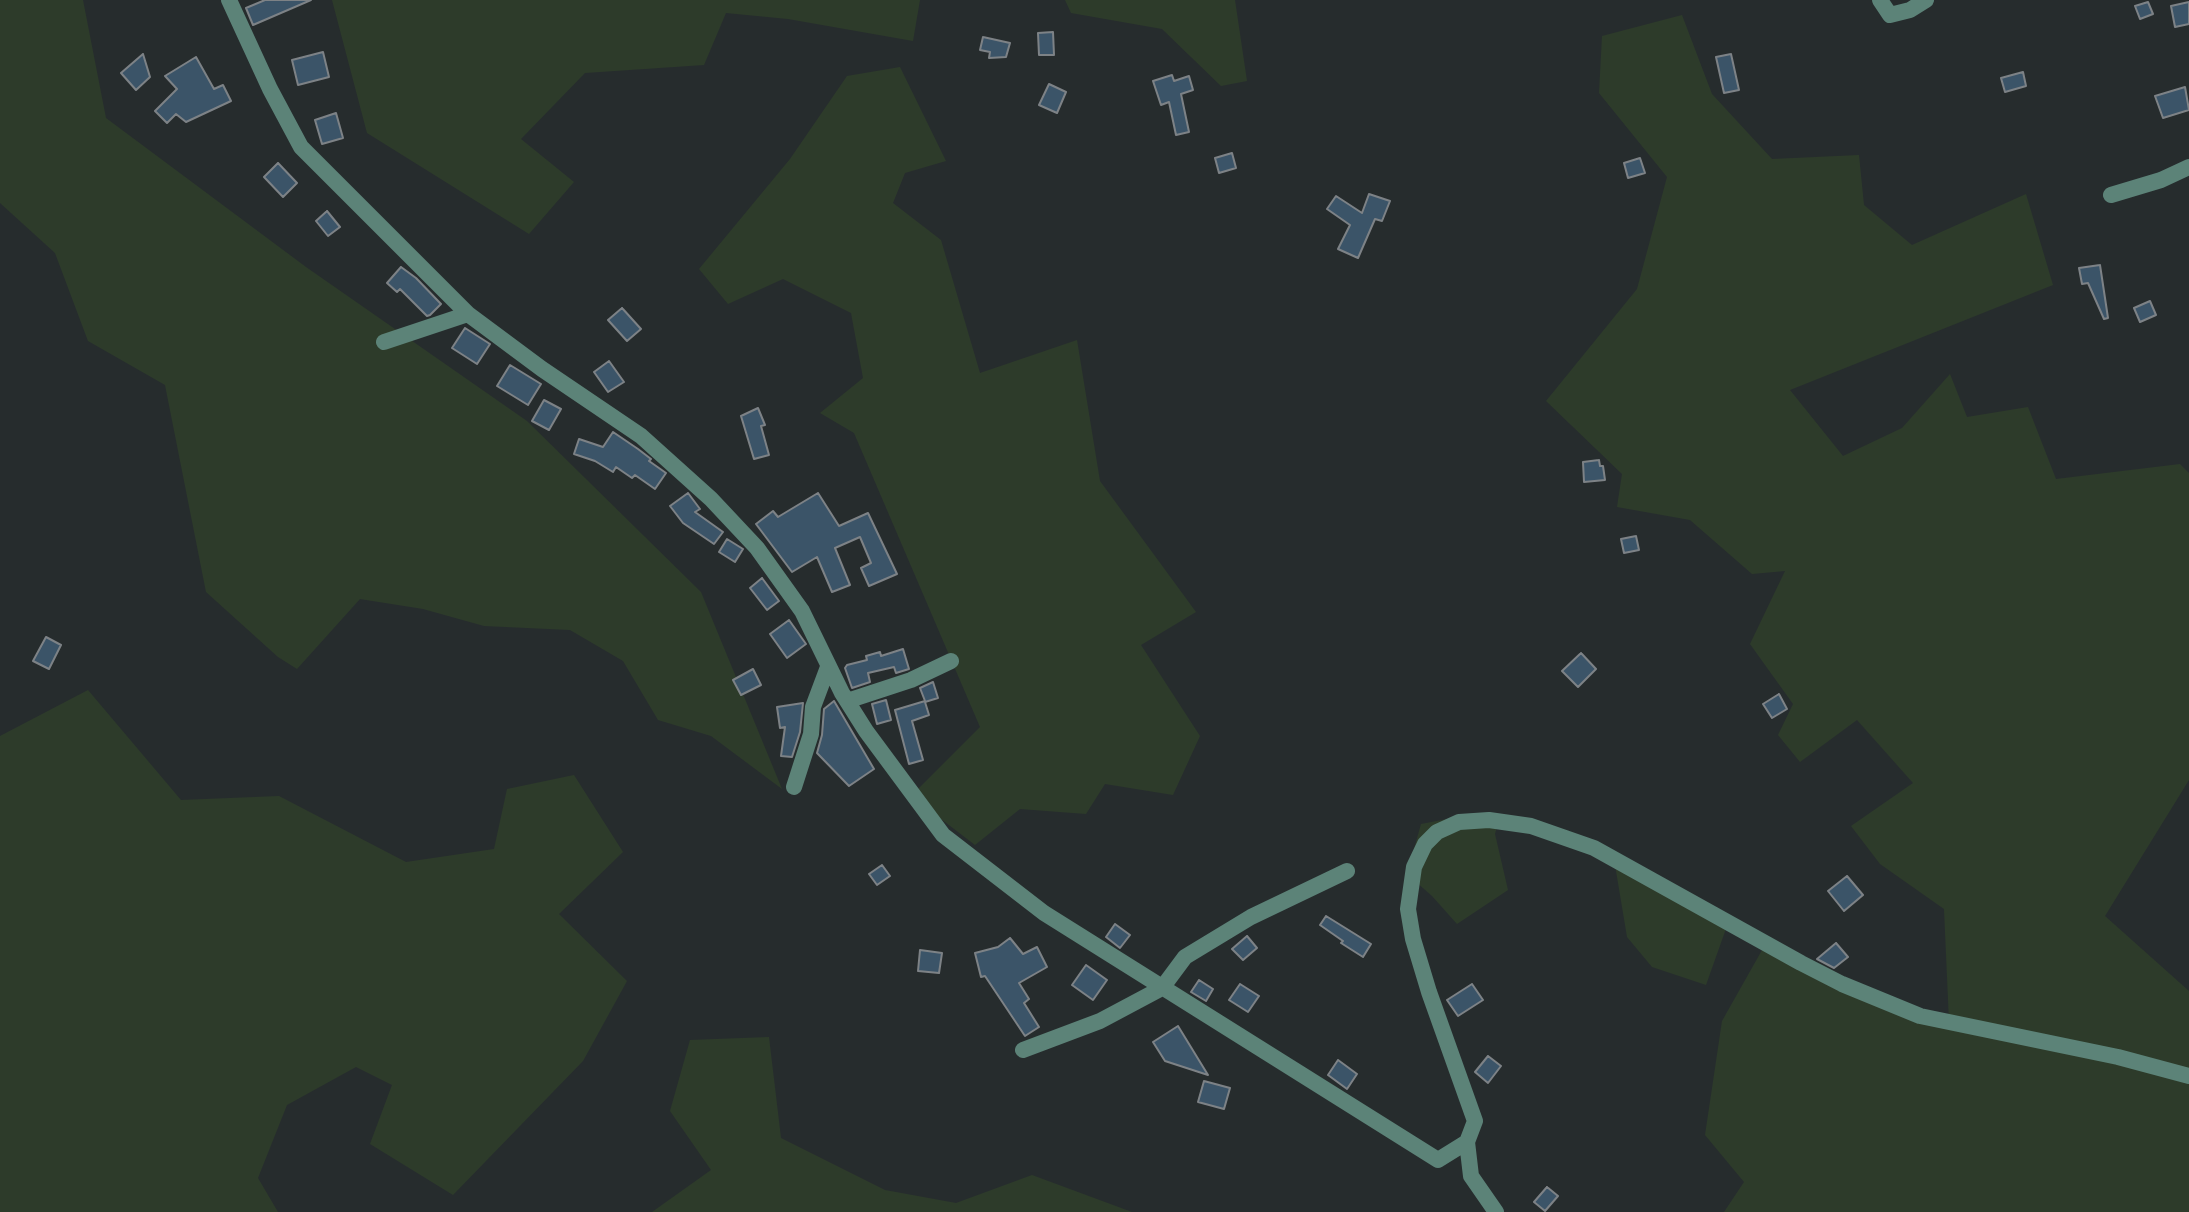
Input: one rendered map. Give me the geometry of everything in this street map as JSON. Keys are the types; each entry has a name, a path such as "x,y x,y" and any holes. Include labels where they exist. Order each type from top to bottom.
{"street":[{"path":"229,0 301,147 468,314 641,436 711,499 757,548 802,611 847,701 943,835 1044,913 1438,1160 1467,1142"},
{"path":"1880,0 1890,15 1910,10 1926,0"},
{"path":"2111,195 2161,180 2189,167"},
{"path":"384,342 468,314"},
{"path":"847,701 911,680 951,661"},
{"path":"794,787 811,734 813,707 828,667"},
{"path":"1496,1212 1471,1176 1467,1142 1475,1121 1429,992 1413,939 1408,909 1414,867 1425,844 1437,832 1459,822 1489,820 1531,826 1594,848 1801,963 1842,984 1920,1016 2118,1057 2189,1076"},
{"path":"1023,1050 1100,1021 1162,988 1185,957 1251,917 1347,871"}],"green space":[{"path":"0,0 83,0 106,118 306,267 527,421 701,592 782,789 711,736 658,720 623,661 570,630 484,626 423,609 360,599 297,669 278,657 206,592 165,385 88,341 55,253 0,203"},
{"path":"332,0 920,0 913,41 788,19 726,13 704,65 585,73 521,139 574,182 529,234 367,133"},
{"path":"1065,0 1235,0 1247,81 1221,86 1162,29 1071,13"},
{"path":"1682,15 1712,94 1772,159 1859,155 1864,205 1912,245 2026,194 2053,285 1790,390 1843,456 1902,428 1950,374 1967,417 2028,407 2056,479 2180,464 2189,473 2189,780 2105,916 2189,991 2189,1212 1724,1212 1744,1182 1705,1135 1722,1021 1766,943 1949,1022 1944,909 1880,864 1851,826 1913,783 1857,720 1800,762 1778,735 1793,704 1750,644 1785,571 1752,574 1690,520 1617,507 1622,474 1546,401 1637,289 1667,177 1599,93 1602,36"},
{"path":"900,67 946,161 905,173 893,203 941,240 980,373 1077,340 1100,481 1196,612 1141,645 1200,736 1173,795 1105,784 1086,814 1020,809 975,845 911,796 980,727 854,433 820,413 863,378 851,313 783,279 728,304 699,269 790,159 847,76"},
{"path":"88,690 181,800 279,796 406,862 494,849 507,789 574,775 623,852 559,914 627,981 583,1061 453,1195 370,1144 392,1085 356,1067 287,1105 258,1178 278,1212 0,1212 0,736"},
{"path":"1478,813 1500,815 1495,834 1508,890 1457,924 1407,874 1421,824"},
{"path":"1613,853 1728,923 1706,985 1652,967 1627,937"},
{"path":"769,1037 781,1138 885,1190 956,1203 1032,1175 1132,1212 652,1212 711,1170 670,1111 690,1040"}],"building":[{"path":"265,0 311,0 253,25 246,8"},
{"path":"2148,2 2153,14 2140,19 2135,6"},
{"path":"2189,2 2189,24 2175,27 2171,6"},
{"path":"1053,32 1054,55 1039,55 1038,33"},
{"path":"983,37 1010,43 1006,57 989,58 990,52 980,50"},
{"path":"323,52 329,77 298,85 292,60"},
{"path":"143,54 150,77 136,90 121,73"},
{"path":"1731,54 1739,90 1724,93 1716,57"},
{"path":"196,57 214,89 223,85 231,101 186,122 176,114 167,123 155,111 177,89 165,76"},
{"path":"2023,72 2026,86 2005,92 2001,78"},
{"path":"1172,75 1174,81 1189,76 1193,90 1181,94 1189,132 1176,135 1169,102 1161,105 1153,81"},
{"path":"1049,84 1066,92 1057,113 1039,105"},
{"path":"2185,87 2189,110 2163,118 2155,96"},
{"path":"336,113 343,138 322,144 315,120"},
{"path":"1232,153 1236,168 1219,173 1215,158"},
{"path":"1640,158 1645,173 1628,178 1624,163"},
{"path":"278,163 297,183 283,197 264,177"},
{"path":"1369,194 1390,201 1382,221 1375,219 1358,258 1338,249 1350,225 1327,209 1336,196 1362,213"},
{"path":"327,211 340,227 328,236 316,221"},
{"path":"2100,265 2108,318 2104,319 2088,283 2082,284 2079,268"},
{"path":"401,267 441,304 430,315 427,316 400,289 397,292 387,283"},
{"path":"2150,301 2156,315 2140,322 2134,308"},
{"path":"622,308 641,329 627,341 608,320"},
{"path":"465,328 490,344 477,364 452,348"},
{"path":"609,361 624,382 608,392 594,372"},
{"path":"510,365 541,384 528,405 497,386"},
{"path":"544,400 561,409 549,430 532,421"},
{"path":"758,408 765,425 761,426 769,455 754,459 741,416"},
{"path":"613,432 666,473 655,489 635,475 632,478 616,467 613,472 595,461 574,454 579,439 603,447"},
{"path":"1599,460 1605,480 1584,482 1583,462"},
{"path":"688,493 700,509 695,512 723,532 714,544 683,523 670,506"},
{"path":"818,493 839,526 868,513 897,574 869,586 861,568 871,563 860,537 835,548 850,585 832,592 817,557 792,572 756,524 773,511 778,517"},
{"path":"1636,536 1639,550 1624,553 1621,539"},
{"path":"727,539 743,549 735,562 719,552"},
{"path":"762,578 779,601 767,610 750,588"},
{"path":"789,620 806,644 787,658 770,634"},
{"path":"46,637 61,645 49,669 33,661"},
{"path":"903,649 909,669 896,673 894,667 868,673 870,682 852,688 845,668 847,665 867,660 866,656 880,652 881,656"},
{"path":"1581,653 1596,669 1578,687 1562,671"},
{"path":"753,669 761,685 741,695 733,680"},
{"path":"933,682 938,698 925,702 929,715 912,721 923,760 909,764 895,710 925,701 920,688"},
{"path":"1779,694 1787,709 1772,718 1763,704"},
{"path":"886,700 891,720 877,724 872,704"},
{"path":"834,701 874,769 849,786 817,753 824,709"},
{"path":"803,703 800,732 792,757 781,756 785,727 780,728 777,707"},
{"path":"882,865 890,876 877,885 869,874"},
{"path":"1847,876 1863,895 1844,911 1828,891"},
{"path":"1326,916 1371,944 1363,957 1320,925"},
{"path":"1115,924 1130,935 1120,948 1106,937"},
{"path":"1247,936 1257,948 1243,960 1232,949"},
{"path":"1010,938 1023,954 1037,947 1047,967 1019,983 1029,999 1024,1003 1039,1027 1025,1036 985,976 981,977 975,953 998,947"},
{"path":"1836,943 1848,957 1834,968 1817,959"},
{"path":"920,950 942,953 939,973 918,971"},
{"path":"1086,965 1107,980 1093,1000 1072,985"},
{"path":"1199,980 1213,989 1206,1001 1191,992"},
{"path":"1240,984 1259,996 1248,1012 1229,1000"},
{"path":"1472,984 1483,1000 1458,1016 1447,1000"},
{"path":"1178,1026 1208,1075 1165,1061 1153,1042"},
{"path":"1488,1056 1501,1066 1488,1083 1475,1072"},
{"path":"1338,1060 1357,1074 1347,1089 1328,1075"},
{"path":"1204,1081 1230,1088 1224,1109 1198,1102"},
{"path":"1547,1187 1558,1196 1545,1211 1534,1202"}]}
